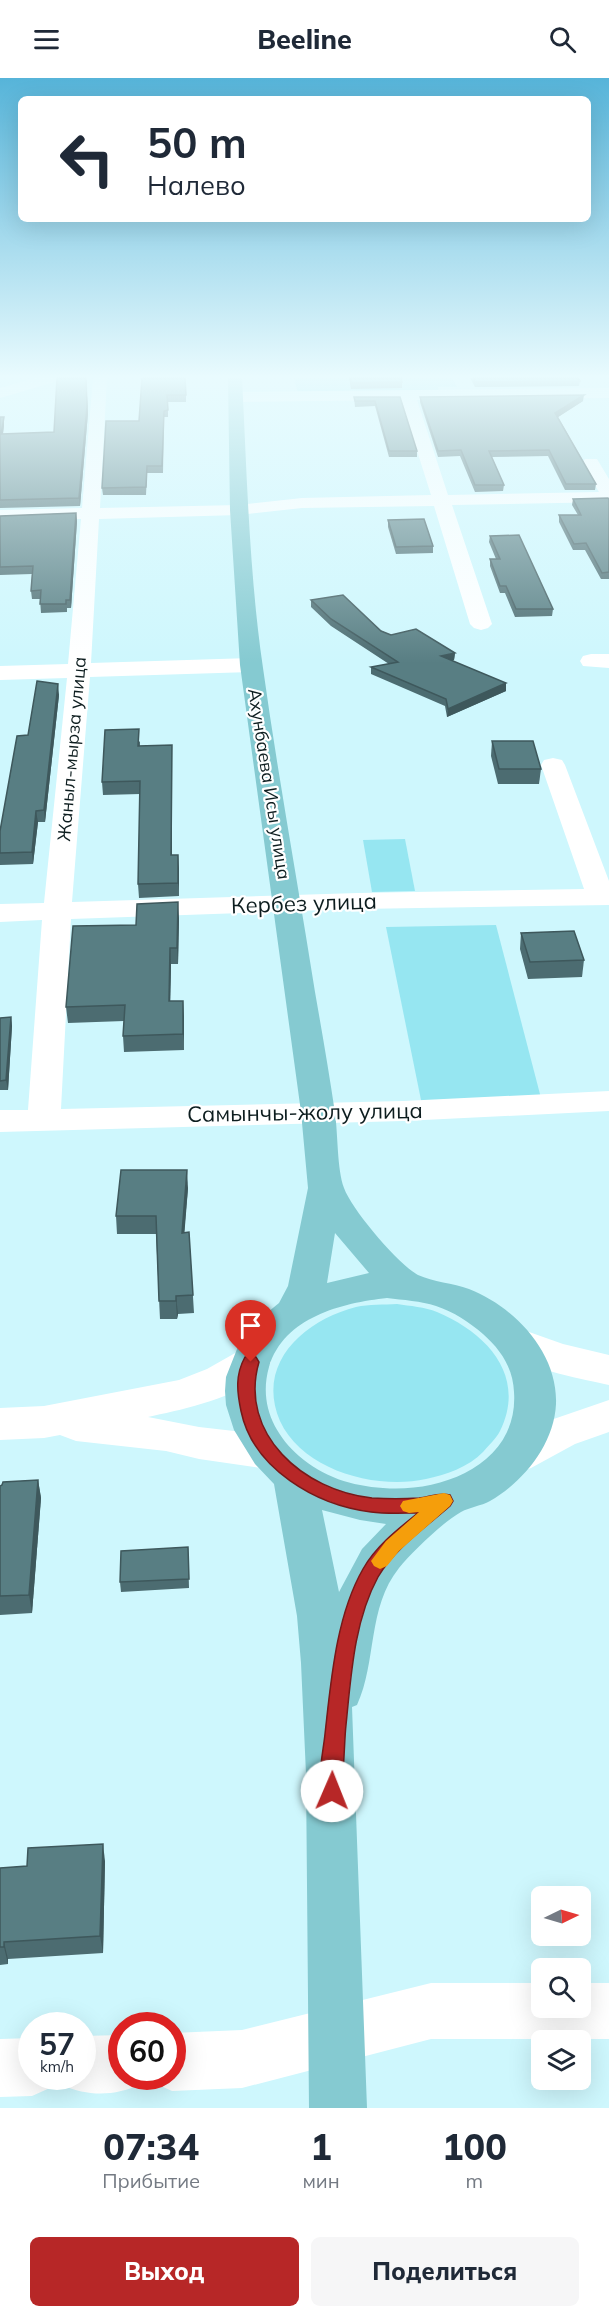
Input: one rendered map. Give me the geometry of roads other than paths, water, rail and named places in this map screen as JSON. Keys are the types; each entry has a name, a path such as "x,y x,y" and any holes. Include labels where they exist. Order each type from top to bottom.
{"main road":[{"name":"Ахунбаева Исы улица","path":"238,473 251,665 318,1112 326,1188 307,1286 293,1311"},
{"name":"Ахунбаева Исы улица","path":"326,1188 343,1220 369,1253 408,1287"},
{"path":"376,1286 408,1287 429,1290 468,1304 502,1327 514,1341 532,1372 537,1407 527,1441 503,1471 486,1483 444,1501 420,1505 371,1505 328,1494 281,1464 258,1438 247,1409 246,1377 251,1362 267,1334 293,1311 318,1298 345,1290 376,1286"},
{"path":"281,1464 320,1605 331,1769 334,2035 338,2108"},
{"path":"331,1769 343,1658 356,1610 371,1573 392,1546 444,1501"}],"street":[{"name":"Жаныл-мырза улица","path":"44,1119 57,912 80,671 93,473"},
{"path":"432,473 481,624"},
{"path":"0,516 239,510 302,503 609,495 596,473"},
{"path":"0,673 251,665"},
{"path":"553,765 605,897"},
{"name":"Кербез улица","path":"0,914 287,904 605,897"},
{"name":"Самынчы-жолу улица","path":"0,1121 609,1101"},
{"path":"514,1341 555,1357 609,1370"},
{"path":"44,1422 184,1394 221,1380 251,1362"},
{"path":"516,1456 560,1433 609,1416"},
{"path":"0,1424 44,1422 166,1435 281,1464"},
{"path":"186,2061 242,2059 430,2011 609,2011"},
{"path":"0,2068 18,2067"}]}
